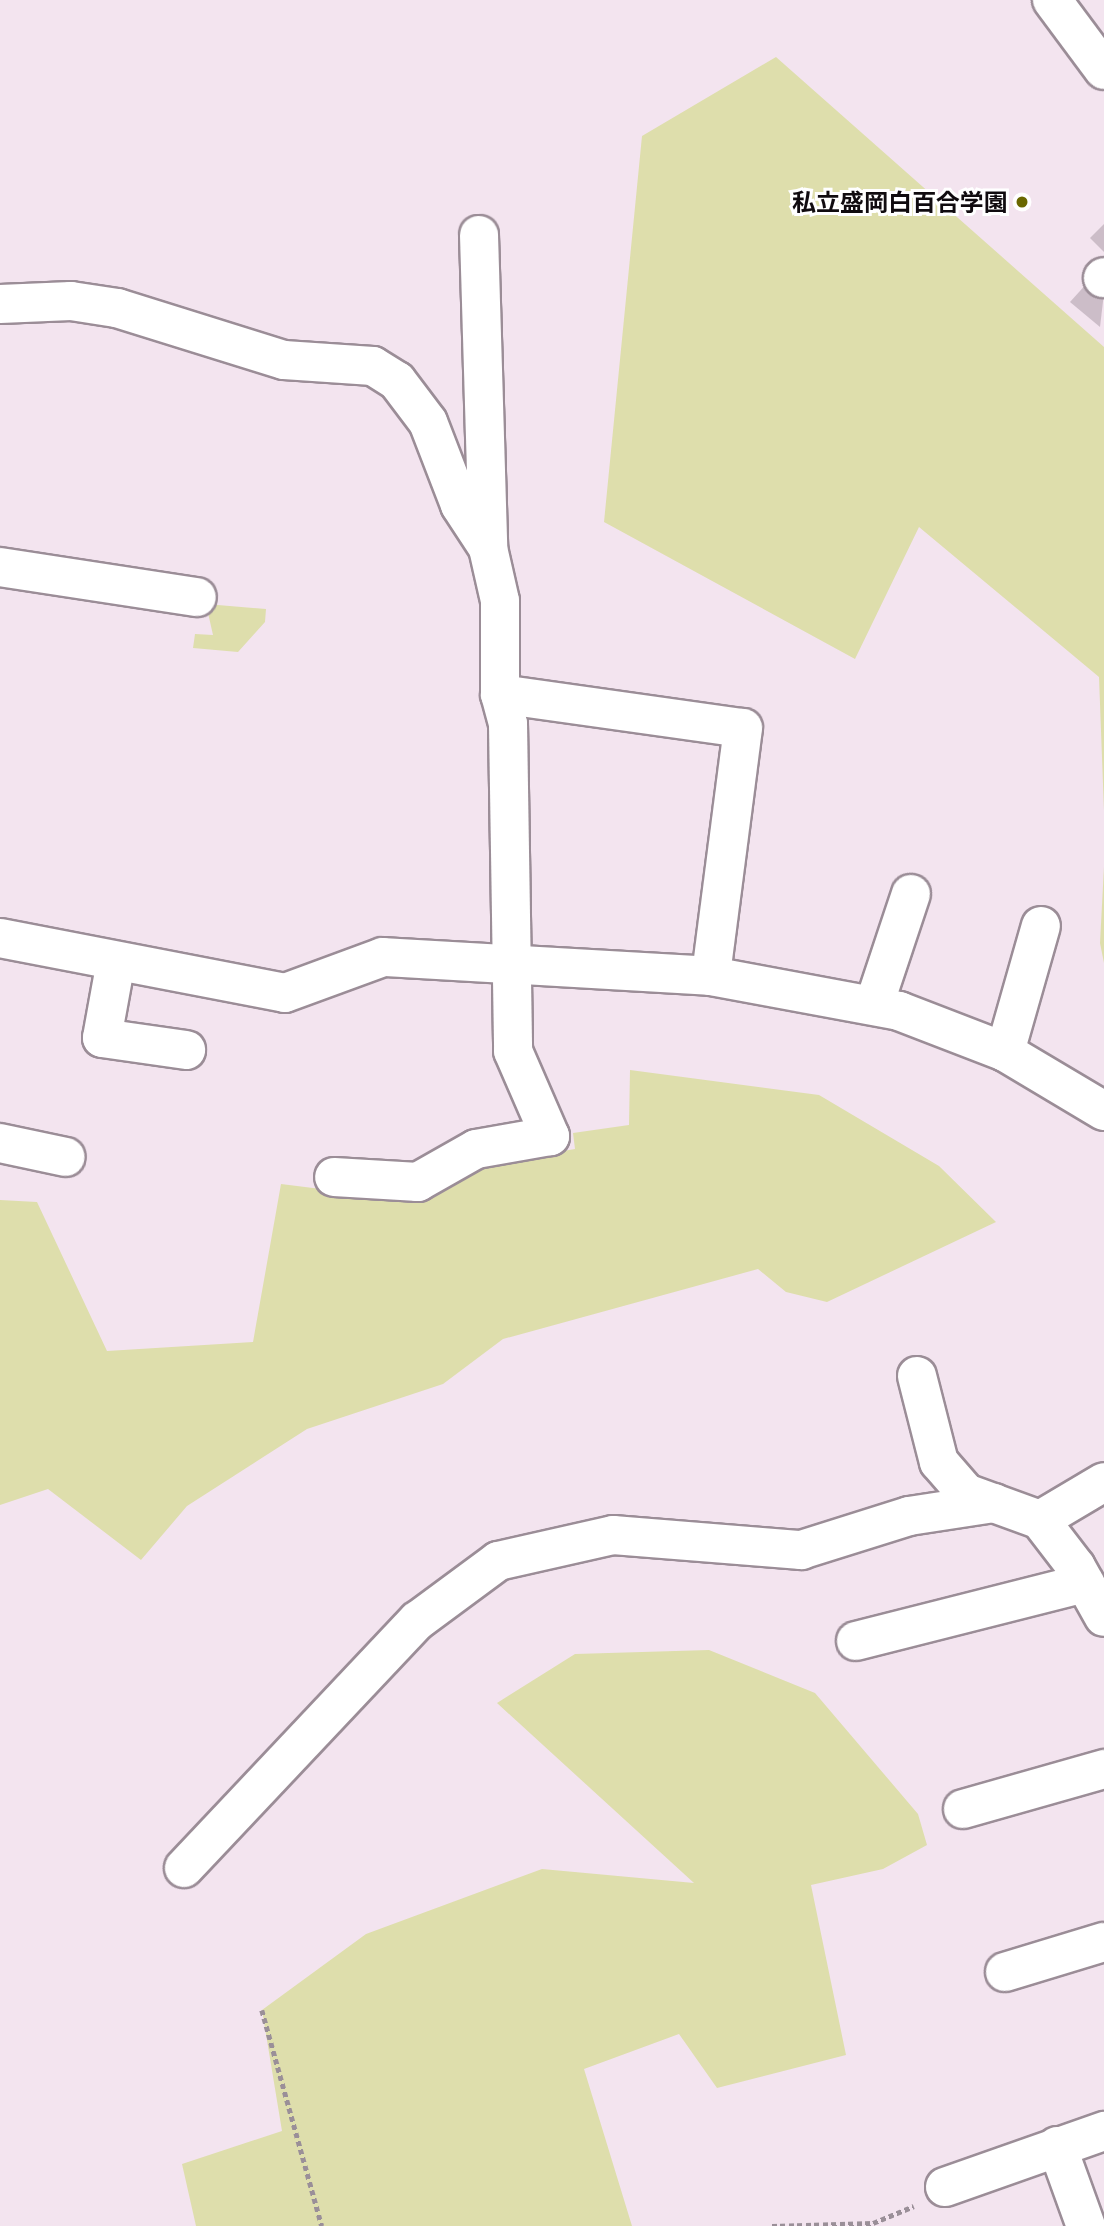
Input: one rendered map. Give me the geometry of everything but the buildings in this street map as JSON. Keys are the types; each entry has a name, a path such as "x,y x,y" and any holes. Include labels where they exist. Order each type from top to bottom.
{"street":[{"path":"1052,0 1104,70"},
{"path":"334,1177 418,1182 476,1149 550,1136 513,1051 515,962 508,724 500,694 500,601 488,548 479,236"},
{"path":"0,304 117,307 284,360 344,359 373,366 397,381 428,422 460,505 488,548"},
{"path":"0,567 197,597"},
{"path":"500,694 743,728 711,976"},
{"path":"874,1004 911,894"},
{"path":"1005,1052 1041,926"},
{"path":"0,938 285,993 383,957 515,962 711,976 874,1004 1005,1052 1104,1111"},
{"path":"117,961 102,1038 186,1050"},
{"path":"0,1143 66,1157"},
{"path":"917,1376 939,1462 967,1493 1040,1520 1085,1583 1104,1617"},
{"path":"1040,1520 1104,1482"},
{"path":"184,1868 417,1621 498,1561 613,1535 801,1550 909,1516 994,1503"},
{"path":"856,1641 1085,1583"},
{"path":"963,1809 1104,1769"},
{"path":"1005,1972 1104,1942"},
{"path":"945,2188 1104,2131"},
{"path":"1057,2146 1086,2226"}],"path":[{"path":"262,2010 322,2226"},
{"path":"772,2226 873,2224 945,2188"}],"green space":[{"path":"776,57 1104,347 1104,811 1099,677 919,527 855,659 604,522 642,136"},
{"path":"206,604 266,609 265,622 238,652 193,648 195,634 213,635"},
{"path":"1104,867 1104,963 1100,943"},
{"path":"630,1070 819,1095 939,1166 996,1222 827,1302 786,1292 758,1269 503,1339 443,1384 307,1429 187,1506 141,1560 48,1489 0,1505 0,1200 37,1202 107,1351 253,1342 281,1184 329,1190 575,1149 573,1133 629,1125"},
{"path":"709,1650 815,1693 918,1814 927,1845 883,1869 811,1885 846,2055 717,2088 679,2034 584,2069 632,2226 196,2226 182,2164 282,2131 262,2010 366,1934 542,1869 694,1883 497,1703 575,1654"}],"place":[{"name":"私立盛岡白百合学園","path":"1022,202"}]}
